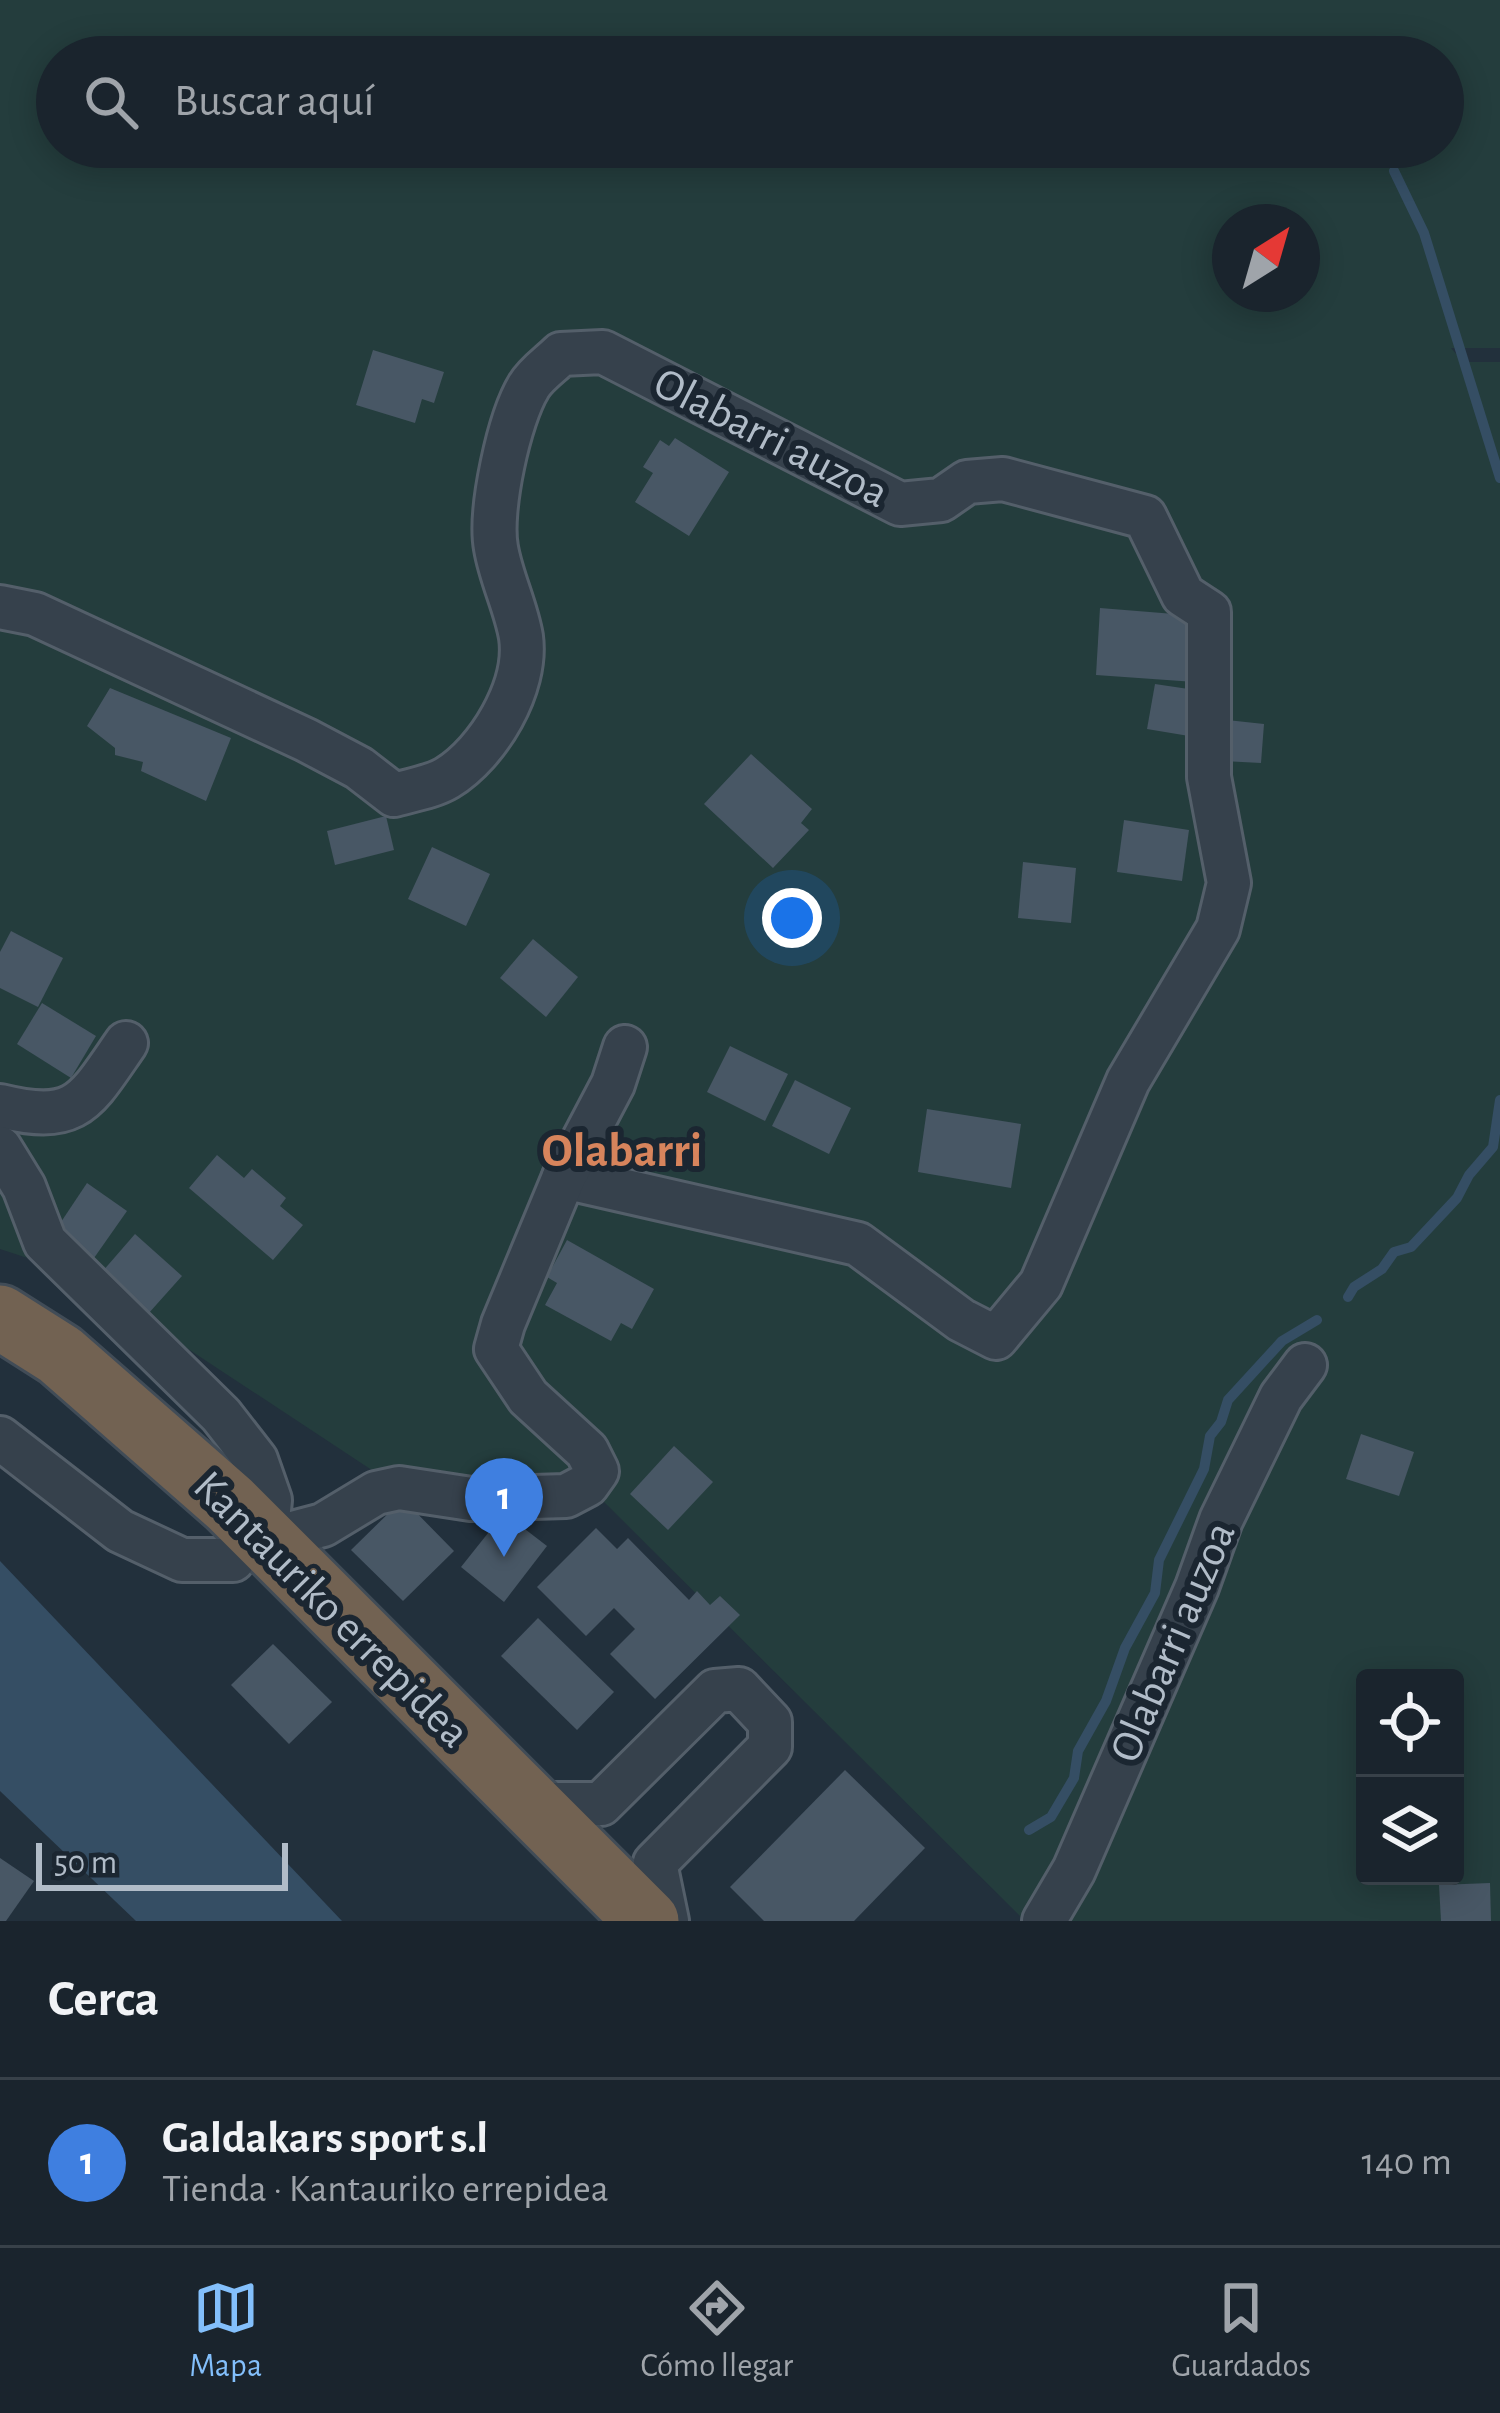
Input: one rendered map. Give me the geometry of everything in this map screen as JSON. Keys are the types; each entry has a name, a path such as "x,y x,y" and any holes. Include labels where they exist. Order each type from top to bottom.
{"highway":[{"name":"Kantauriko errepidea","path":"0,1317 60,1355 132,1414 249,1550 530,1804 647,1921"},
{"path":"0,1360 89,1422 249,1550 599,1921"}],"lane":[{"name":"Olabarri auzoa","path":"0,608 35,614 306,740 394,795 442,781 473,760 519,674 521,640 494,544 501,478 512,427 530,384 561,354 603,352 900,504 941,500 967,482 1003,479 1145,517 1183,595 1209,612 1209,777 1229,883 1218,928 1128,1081 1040,1284 996,1338 961,1320 858,1244 564,1177"},
{"path":"0,1106 37,1115 67,1111 91,1093 126,1043"},
{"path":"0,1438 120,1531 182,1560 249,1550 323,1525 376,1493 399,1488 472,1499 566,1496 587,1485 598,1471 587,1451 529,1397 496,1349 564,1177 613,1084 625,1047"},
{"path":"0,1148 24,1187 45,1242 221,1415 256,1460 271,1500 249,1550"},
{"name":"Olabarri auzoa","path":"1044,1921 1074,1870 1197,1587 1221,1520 1281,1397 1306,1365"},
{"path":"530,1804 601,1804 715,1691 739,1689 770,1722 770,1747 655,1863 667,1921"}],"green space":[{"path":"0,0 1500,0 1500,348 1451,348 1463,362 1500,362 1500,1921 1025,1921 587,1485 399,1488 73,1273 0,1249"}],"water":[{"path":"0,1561 342,1921 136,1921 0,1791"}],"building":[{"path":"373,350 444,372 434,403 422,399 415,423 356,405"},
{"path":"675,438 729,472 689,536 635,502 653,473 643,467 660,440 669,446"},
{"path":"1100,608 1199,616 1195,682 1096,675"},
{"path":"1155,684 1202,691 1195,737 1147,729"},
{"path":"110,688 231,738 206,801 141,771 143,762 115,755 115,748 87,726"},
{"path":"1227,720 1264,724 1261,763 1223,761"},
{"path":"751,754 812,809 801,823 809,830 773,868 704,804"},
{"path":"386,816 394,850 335,865 327,831"},
{"path":"1124,820 1189,830 1182,881 1117,872"},
{"path":"432,847 490,874 466,926 408,899"},
{"path":"1023,862 1076,868 1071,923 1018,918"},
{"path":"11,931 63,958 38,1007 0,988 0,952"},
{"path":"533,939 578,977 546,1017 500,978"},
{"path":"42,1003 96,1036 71,1078 17,1044"},
{"path":"730,1046 788,1074 765,1121 707,1092"},
{"path":"795,1080 851,1108 829,1154 772,1126"},
{"path":"927,1109 1021,1124 1011,1188 918,1172"},
{"path":"217,1155 244,1178 252,1169 286,1198 280,1206 303,1225 273,1260 189,1188"},
{"path":"87,1183 127,1211 94,1258 55,1231"},
{"path":"135,1234 182,1276 148,1314 102,1272"},
{"path":"567,1240 654,1289 632,1329 621,1323 611,1341 545,1305 557,1283 547,1277"},
{"path":"1361,1434 1414,1452 1399,1496 1346,1479"},
{"path":"674,1446 713,1482 668,1530 630,1494"},
{"path":"403,1499 454,1551 403,1601 351,1550"},
{"path":"504,1513 547,1546 504,1602 461,1567"},
{"path":"596,1528 617,1549 628,1538 689,1600 697,1591 710,1605 720,1596 740,1615 655,1699 610,1654 635,1629 614,1608 586,1636 537,1587"},
{"path":"538,1618 614,1692 577,1730 501,1656"},
{"path":"273,1644 332,1702 289,1744 231,1685"},
{"path":"845,1770 925,1848 854,1921 764,1921 730,1887"},
{"path":"0,1858 34,1881 6,1921 0,1921"},
{"path":"1490,1883 1491,1921 1441,1921 1439,1885"}],"waterway":[{"path":"1394,171 1424,233 1500,478"},
{"path":"1348,1297 1354,1287 1382,1269 1394,1252 1411,1247 1457,1198 1493,1147 1500,1100"},
{"path":"1029,1830 1051,1817 1074,1778 1078,1751 1155,1593 1159,1560 1204,1469 1210,1436 1228,1400 1282,1341 1317,1320"}],"place":[{"name":"Galdakars sport s.l","path":"504,1557"}],"district":[{"name":"Olabarri","path":"622,1149"}]}
